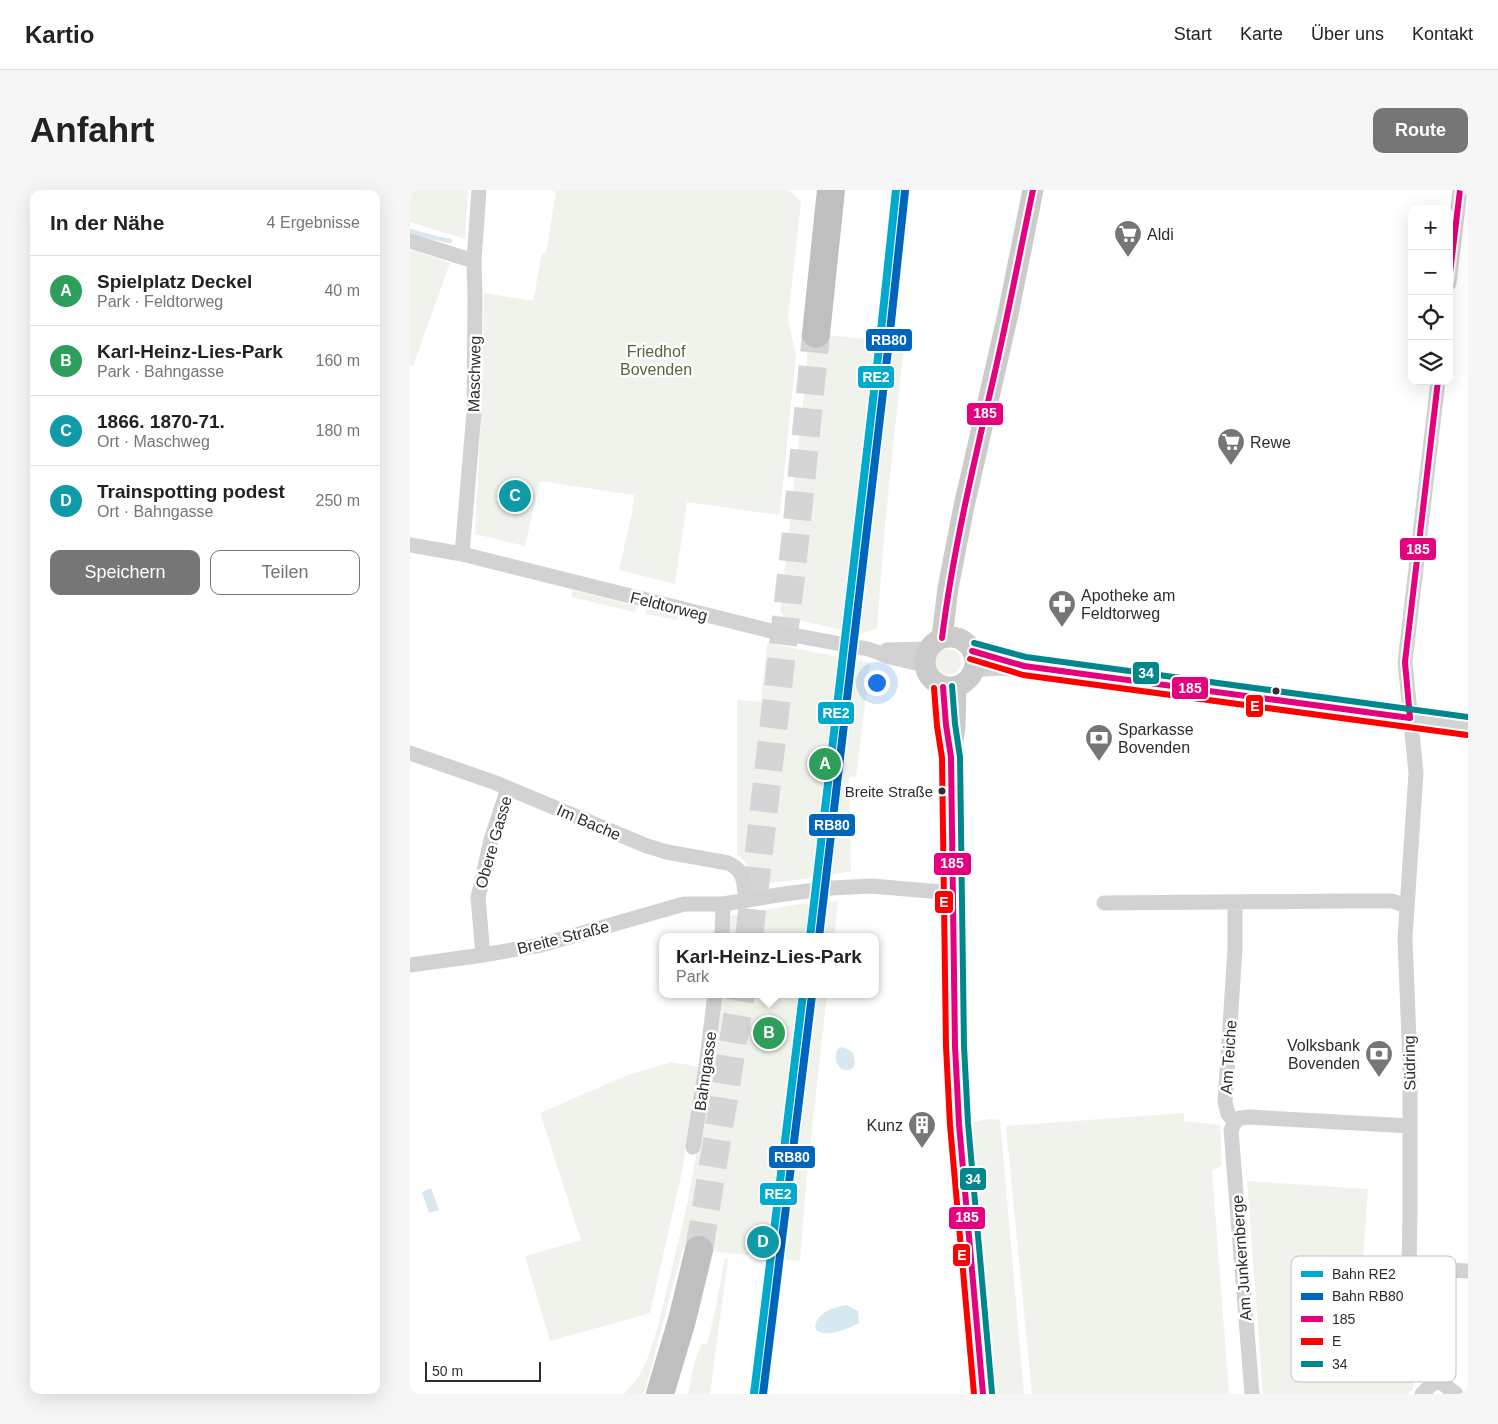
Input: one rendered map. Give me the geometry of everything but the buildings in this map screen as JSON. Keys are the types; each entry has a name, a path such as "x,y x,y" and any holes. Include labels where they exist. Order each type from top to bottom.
{"highway":[{"path":"816,334 831,190"},
{"path":"660,1394 682,1320 697,1258 680,1394"}],"street":[{"name":"Maschweg","path":"462,554 474,412 474,261 479,190"},
{"path":"950,652 926,672 936,684 950,687 964,683 970,677 950,652 952,568 1033,190"},
{"path":"1453,265 1462,226 1460,190"},
{"path":"410,241 474,261"},
{"name":"Südring","path":"1409,1256 1410,1065 1406,958 1407,906 1416,773 1405,662 1438,385"},
{"name":"Feldtorweg","path":"410,545 462,554 772,631 877,652 886,650 950,652 1012,661 1024,666 1468,726"},
{"path":"950,687 946,725 951,757 955,1046 959,1124 983,1394"},
{"name":"Im Bache","path":"410,754 508,788 646,846 667,852 728,863 742,873 746,900"},
{"name":"Obere Gasse","path":"483,955 478,898 491,840 508,788"},
{"name":"Breite Straße","path":"410,965 541,945 684,904 723,904 832,888 871,886 953,893"},
{"path":"1104,903 1392,901 1407,906"},
{"name":"Am Teiche","path":"1235,902 1235,949 1225,1102 1228,1114 1235,1122 1240,1118 1249,1117 1410,1126"},
{"path":"722,933 723,904"},
{"name":"Bahngasse","path":"693,1147 705,1076 715,998"},
{"name":"Am Junkernberge","path":"1235,1122 1231,1130 1252,1394"},
{"path":"1422,1394 1434,1382"},
{"name":"Südring","path":"1441,1382 1456,1394"}],"green space":[{"path":"410,190 468,190 465,239 410,222"},
{"name":"Friedhof Bovenden","path":"549,190 788,190 801,202 788,318 796,356 780,513 778,515 687,502 675,584 619,570 632,513 634,495 540,481 525,546 475,534 482,395 484,293 533,301 542,253 546,253 556,192"},
{"path":"410,249 450,263 413,366 410,365"},
{"path":"799,332 904,343 885,525 877,628 864,633 788,618 780,611 807,368 807,352"},
{"path":"573,590 636,606 635,612 571,597"},
{"path":"646,608 677,616 677,620 645,614"},
{"path":"767,643 870,663 856,777 849,778 851,871 764,884 758,881 745,861 737,855 737,700 761,702"},
{"path":"948,649 958,652 961,662 958,672 948,675 938,672 935,662 938,652"},
{"path":"838,901 834,933 728,933 730,916 801,904"},
{"path":"719,998 827,998 806,1185 800,1261 683,1248 644,1394 624,1394 638,1378 649,1355 658,1326 687,1205 704,1113"},
{"path":"671,1062 701,1067 681,1176 650,1313 550,1341 525,1256 581,1240 540,1113 628,1075"},
{"path":"1184,1113 1184,1121 1220,1125 1222,1165 1212,1171 1229,1394 1032,1394 1006,1126"},
{"path":"990,1119 1000,1120 1024,1394 993,1394 977,1211 979,1197 975,1153 967,1147 966,1123"},
{"path":"1247,1181 1368,1189 1363,1256 1291,1256 1291,1382 1414,1382 1413,1389 1407,1394 1263,1394"},
{"path":"725,1258 728,1258 710,1394 688,1394 695,1360 702,1344 707,1344"}],"shaded area":[{"path":"840,1047 853,1053 854,1067 850,1070 841,1069 836,1062 836,1052"},
{"path":"431,1188 439,1210 429,1213 422,1192"},
{"path":"847,1305 858,1311 859,1323 833,1333 817,1331 815,1326 819,1317 832,1309"}],"waterway":[{"path":"410,231 450,241"}],"tunnel":[{"path":"749,933 795,541 816,334"},
{"path":"699,1250 740,998"}],"rail line":[{"name":"RE2","path":"810,933 896,190"},
{"name":"RB80","path":"819,933 905,191"},
{"name":"RE2","path":"754,1394 803,998"},
{"name":"RB80","path":"763,1394 812,998"}],"transit line":[{"name":"185","path":"942,638 952,572 965,507 1033,190"},
{"name":"185","path":"1453,250 1460,190"},
{"name":"185","path":"1410,718 1405,662 1438,385"},
{"name":"34","path":"974,643 1026,657 1468,717"},
{"name":"185","path":"972,651 1024,666 1410,718"},
{"name":"E","path":"970,659 1023,675 1467,735"},
{"name":"34","path":"952,686 960,757 964,1046 968,1123 992,1393"},
{"name":"185","path":"943,687 951,757 955,1046 959,1124 983,1394"},
{"name":"E","path":"934,688 942,758 946,1046 950,1125 974,1394"}],"place":[{"name":"Aldi","path":"1128,258"},
{"name":"Rewe","path":"1231,466"},
{"name":"1866. 1870-71.","path":"515,496"},
{"name":"Apotheke am Feldtorweg","path":"1062,628"},
{"name":"Sparkasse Bovenden","path":"1099,762"},
{"name":"Spielplatz Deckel","path":"825,764"},
{"name":"Breite Straße","path":"942,791"},
{"name":"Karl-Heinz-Lies-Park","path":"769,1033"},
{"name":"Volksbank Bovenden","path":"1379,1078"},
{"name":"Kunz","path":"922,1149"},
{"name":"Trainspotting podest","path":"763,1242"}]}
